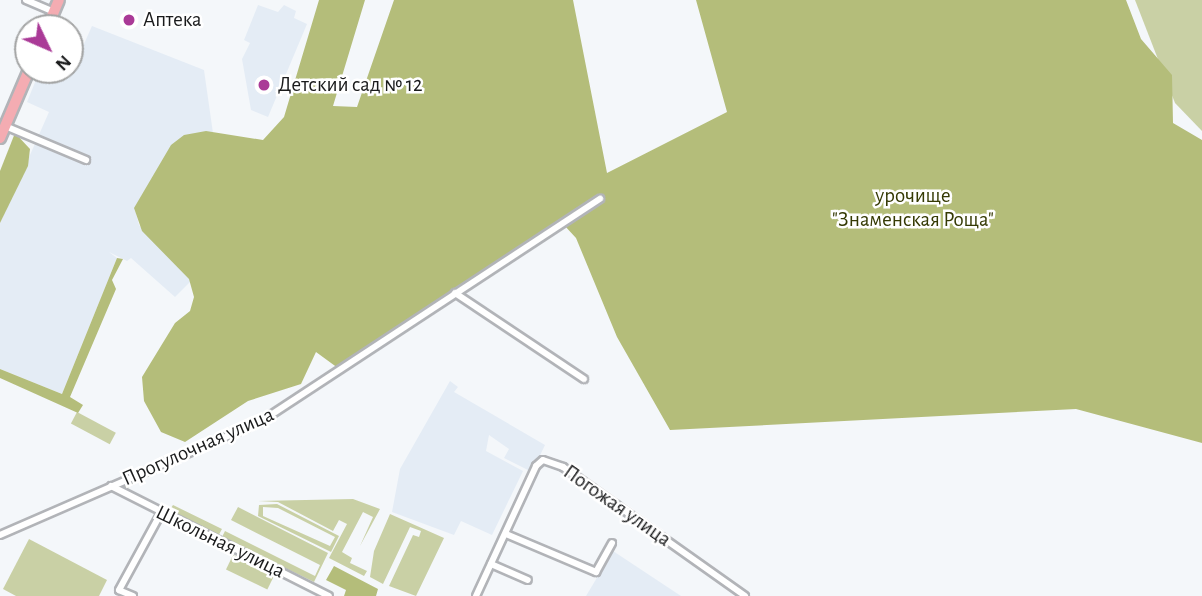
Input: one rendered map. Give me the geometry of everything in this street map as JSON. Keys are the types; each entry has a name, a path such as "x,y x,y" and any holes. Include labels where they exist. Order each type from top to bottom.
{"main road":[{"path":"54,12 59,0"},
{"path":"0,138 23,84"}],"street":[{"path":"26,0 54,12"},
{"path":"5,125 86,160"},
{"name":"Прогулочная улица","path":"0,536 260,422 600,199"},
{"path":"455,293 584,379"},
{"name":"Погожая улица","path":"476,596 536,466 548,460 745,596"},
{"name":"Школьная улица","path":"111,486 329,596"},
{"path":"132,596 119,590 161,513"},
{"path":"506,534 596,572 612,543"},
{"path":"491,564 528,580"}],"shaded area":[{"name":"Детский сад № 12","path":"258,5 278,12 284,5 296,11 294,18 307,24 268,117 251,110 242,59 250,43 244,40"},
{"path":"92,26 204,70 213,133 135,209 139,225 192,280 175,297 131,258 127,261 109,252 117,258 62,394 0,369 0,223 49,112 27,102 34,84 84,84 84,44"},
{"path":"450,381 458,387 454,392 545,445 532,472 504,458 509,449 489,435 486,451 523,471 492,535 461,521 454,535 392,512 400,469"},
{"path":"613,551 681,596 586,596"}],"green space":[{"name":"урочище \"Знаменская Роща\"","path":"319,0 365,0 333,106 357,107 394,0 573,0 607,173 727,112 696,0 1126,0 1141,39 1172,75 1173,123 1202,140 1202,443 1076,409 670,430 617,337 576,238 564,225 342,371 316,352 301,384 248,401 185,442 161,432 144,401 142,377 175,323 190,311 194,297 189,279 142,231 134,208 171,145 184,135 206,131 263,140 284,117"},
{"path":"1135,0 1202,0 1202,131 1175,103"},
{"path":"15,133 30,149 28,166 0,223 0,171"},
{"path":"117,258 123,259 112,280 116,289 70,397 83,405 78,413 0,378 0,369 62,394"},
{"path":"77,412 116,433 110,444 71,423"},
{"path":"154,467 157,473 129,485 128,489 169,511 173,505 222,529 216,540 111,486"},
{"path":"353,499 380,509 360,546 373,517 363,512 342,552 352,558 350,563 367,571 364,576 329,558 347,524 339,520 333,531 278,502 258,501"},
{"path":"277,504 339,536 331,552 258,516 259,505","holes":["263,507 278,508 335,537 330,546 263,516"]},
{"path":"238,507 328,553 314,582 222,537 225,531 315,576 320,565 231,520"},
{"path":"390,514 444,538 416,596 389,586 413,535 419,537 421,531 410,527 383,584 370,577 374,551"},
{"path":"29,539 107,580 99,596 16,596 3,589"},
{"path":"233,555 274,575 267,590 226,569"},
{"path":"334,566 378,589 376,596 344,596 346,590 326,580"}],"place":[{"name":"Аптека","path":"129,20"},
{"name":"Детский сад № 12","path":"264,85"}]}
